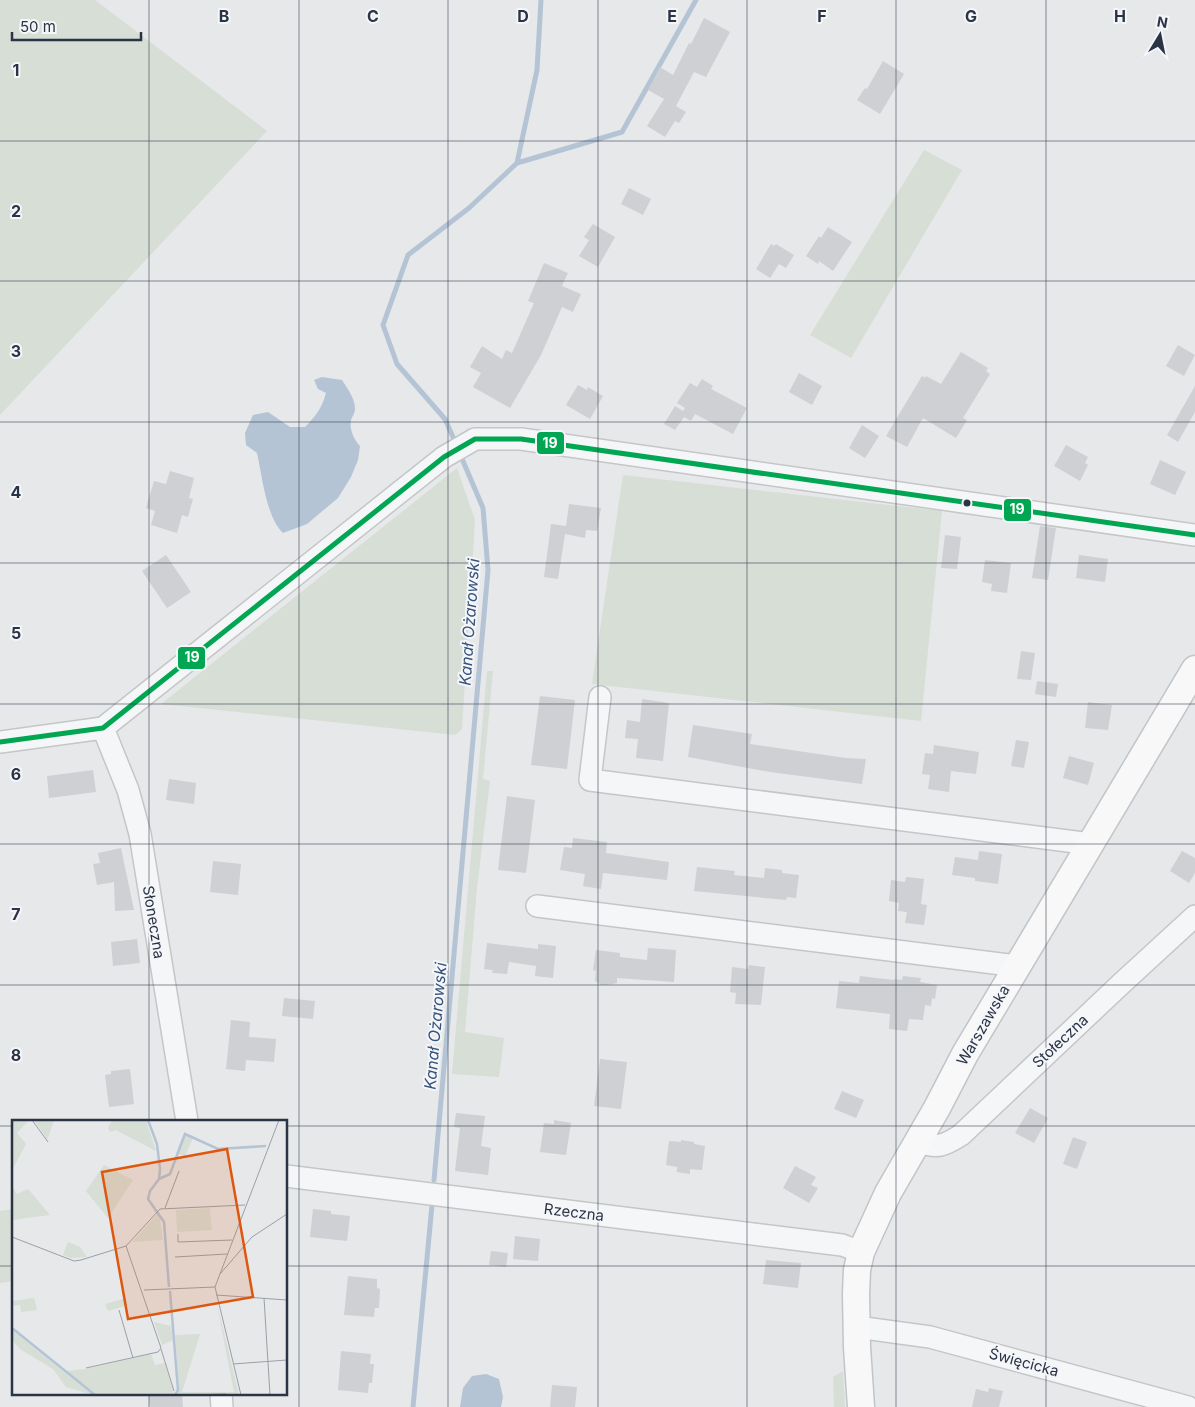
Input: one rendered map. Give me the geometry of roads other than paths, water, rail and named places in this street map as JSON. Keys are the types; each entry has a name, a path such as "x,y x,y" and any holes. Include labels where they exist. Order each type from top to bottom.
{"main road":[{"name":"Warszawska","path":"861,1407 857,1327 857,1278 861,1252 888,1193 965,1054 1195,669"}],"street":[{"path":"0,742 103,728 413,481 475,439 521,439 1195,535"},
{"path":"600,697 590,780 1090,844"},
{"name":"Słoneczna","path":"103,728 128,790 140,834 187,1120"},
{"path":"536,906 1018,966"},
{"name":"Stołeczna","path":"917,1141 931,1146 946,1144 961,1135 1195,916"},
{"name":"Rzeczna","path":"288,1176 842,1245 861,1252"},
{"name":"Święcicka","path":"857,1327 930,1337 1188,1407"},
{"path":"221,1394 222,1407"}],"water":[{"path":"322,377 342,380 349,390 355,405 351,420 351,431 360,446 358,460 351,477 338,498 307,524 283,533 272,517 257,453 246,445 245,433 253,415 268,412 290,427 305,427 318,412 326,393 318,389 314,380"},
{"path":"486,1374 499,1379 503,1397 501,1407 460,1407 463,1388 472,1376"}],"waterway":[{"name":"Kanał Ożarowski","path":"456,444 445,419 397,364 383,325 408,255 469,208 517,163 537,70 541,0"},
{"path":"517,163 622,132 696,0"},
{"name":"Kanał Ożarowski","path":"434,1180 488,570 483,508 460,454"},
{"name":"Kanał Ożarowski","path":"413,1407 432,1205"}]}
